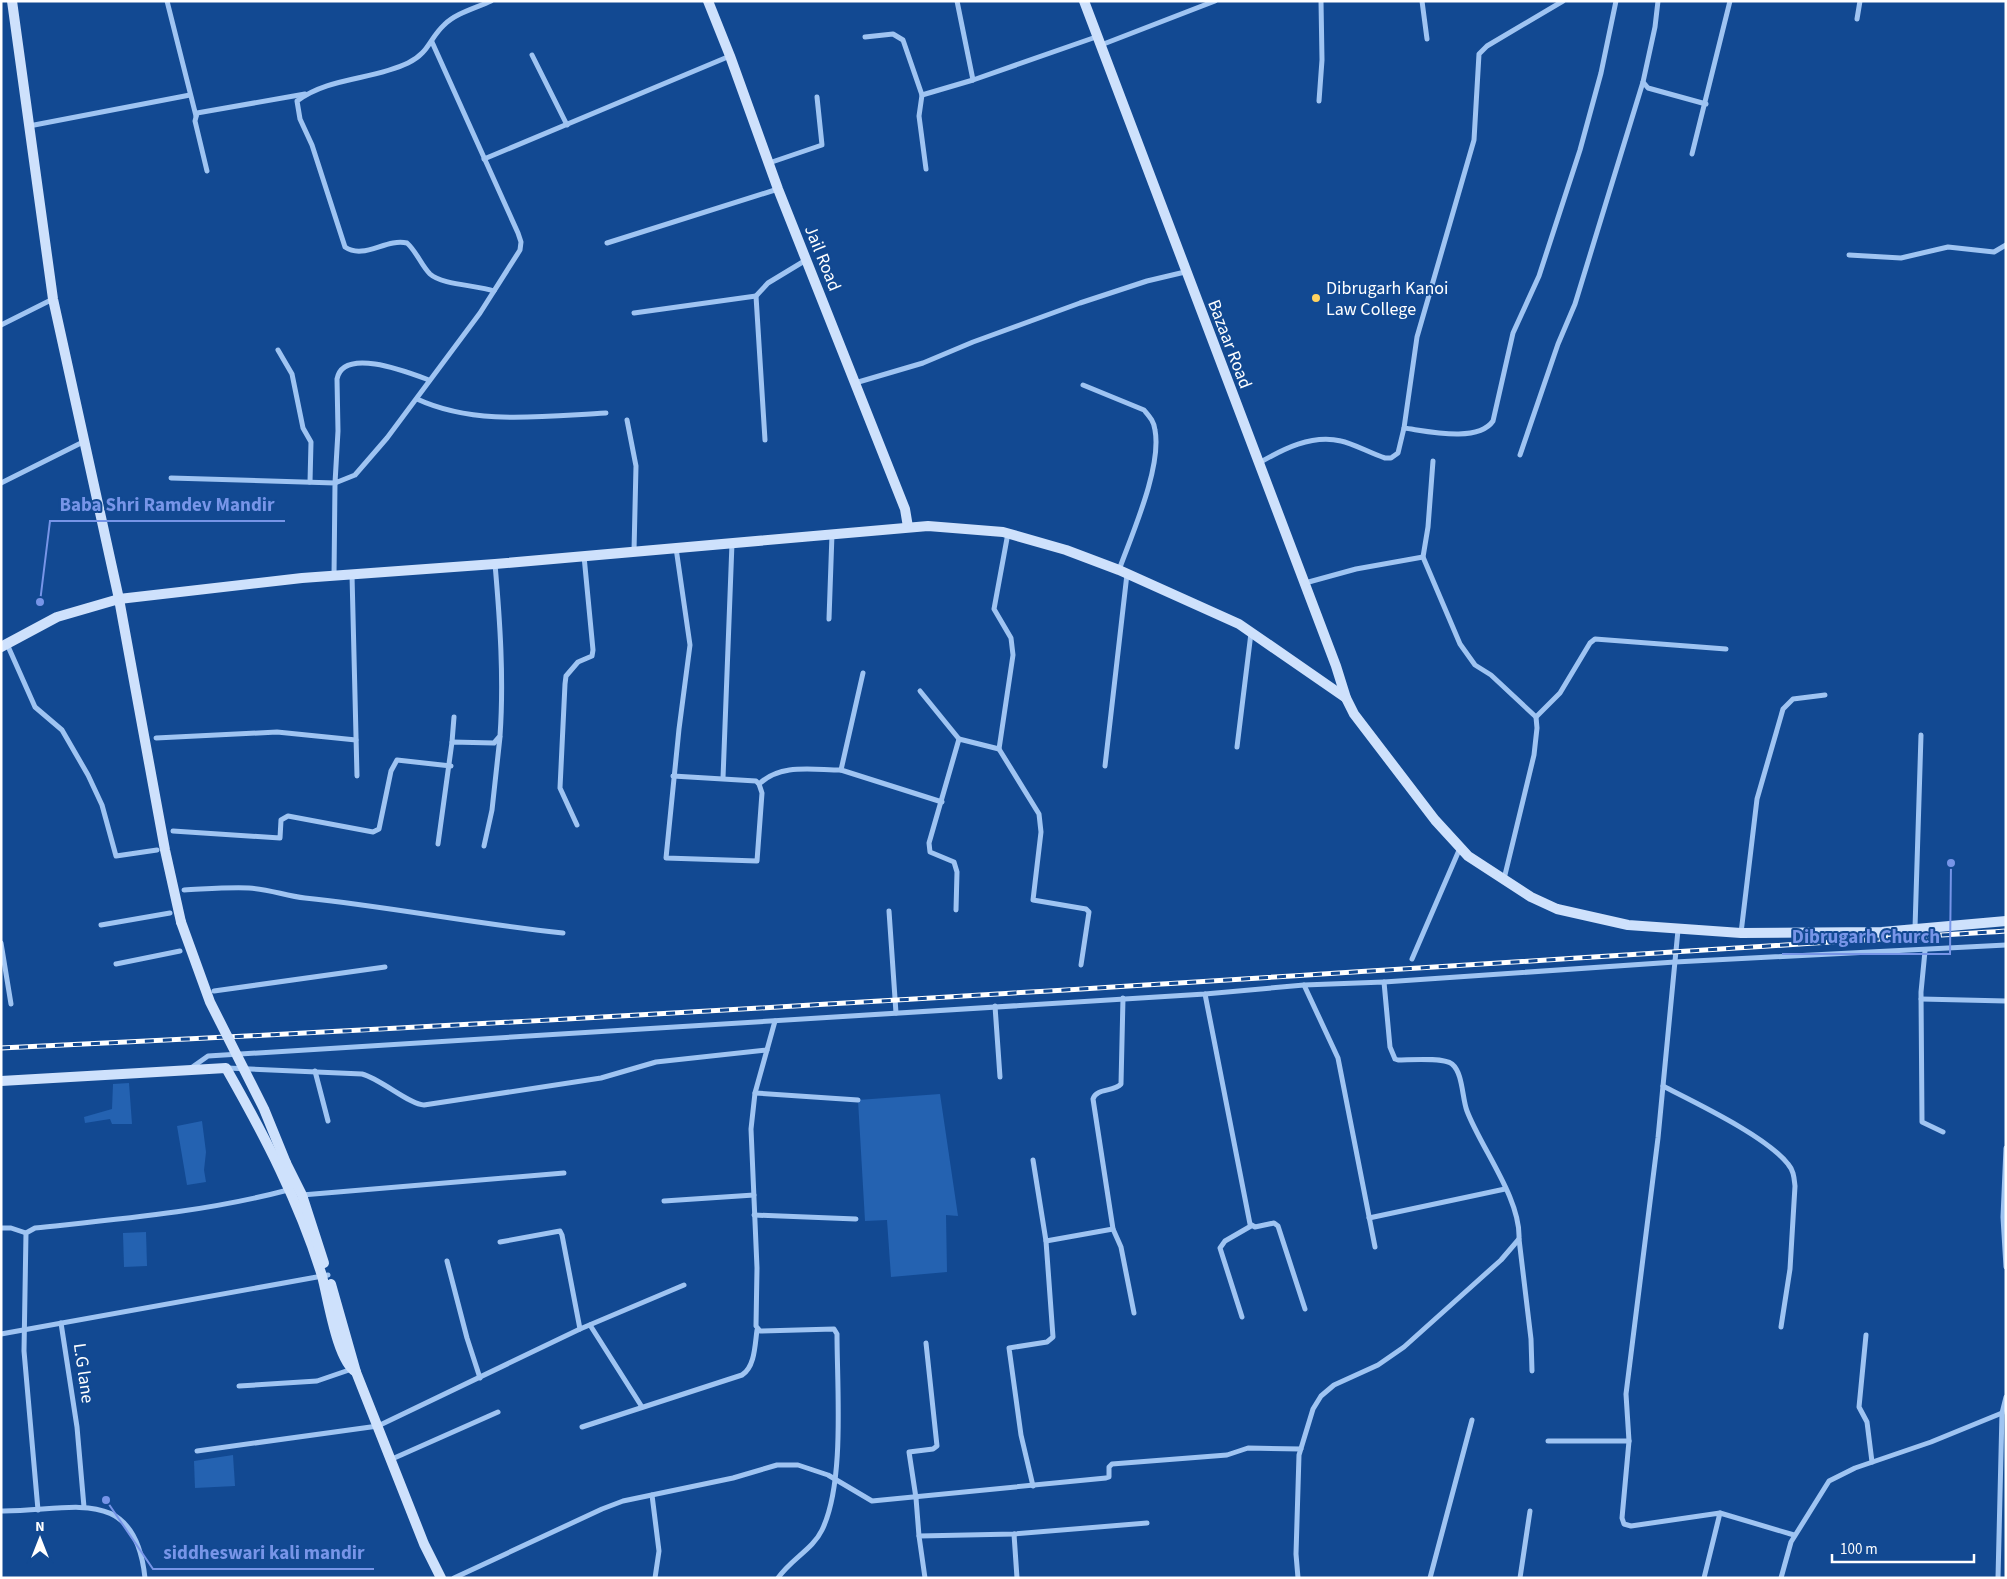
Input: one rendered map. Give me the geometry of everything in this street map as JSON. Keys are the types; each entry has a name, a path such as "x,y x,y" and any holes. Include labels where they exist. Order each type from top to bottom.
{"main road":[{"path":"12,1 54,299 83,442 119,599 180,922 210,1002 264,1109 286,1163 302,1195 354,1370 392,1460 424,1544 441,1578"},
{"name":"Jail Road","path":"708,1 778,189 905,509 908,527"},
{"name":"Bazaar Road","path":"1084,1 1346,698 1354,714 1435,820 1468,856 1531,897 1557,908 1628,925 1741,933 1882,932 2006,921"},
{"path":"4,645 57,617 119,599 352,574 495,564 928,526 1008,533 1066,550 1123,572 1239,624 1346,698"},
{"path":"1,1080 226,1068 275,1158 325,1274"}],"street":[{"path":"167,1 196,116 207,171"},
{"path":"196,116 200,112 308,93 406,64 420,56 432,42 437,32 451,19 491,1"},
{"path":"957,1 973,80"},
{"path":"922,95 1098,41 1214,1"},
{"path":"1319,101 1322,60 1321,1"},
{"path":"1422,1 1428,39"},
{"path":"1258,463 1302,442 1315,440 1341,440 1359,449 1391,458 1398,453 1404,428 1417,337 1474,140 1479,54 1487,46 1563,1"},
{"path":"1404,428 1460,434 1486,428 1493,421 1514,333 1539,276 1580,150 1601,73 1616,1"},
{"path":"1520,455 1558,344 1575,304 1643,82 1655,27 1658,1"},
{"path":"1692,154 1706,104 1730,1"},
{"path":"1857,19 1860,1"},
{"path":"865,37 893,34 900,37 922,95 919,116 926,169"},
{"path":"171,478 335,483 355,475 417,399 429,380 480,313 517,256 521,242 432,42"},
{"path":"532,55 567,125"},
{"path":"484,159 730,56"},
{"path":"1643,82 1648,88 1706,104"},
{"path":"308,93 297,101 297,109 312,145 345,247 351,251 358,251 396,241 407,243 430,274 437,279 480,286 494,291"},
{"path":"30,126 190,95"},
{"path":"769,163 822,145 817,97"},
{"path":"607,244 778,189"},
{"path":"1849,255 1901,258 1956,247 1990,253 2006,245"},
{"path":"634,313 756,296 768,283 806,260"},
{"path":"855,383 923,363 973,342 1080,303 1147,281 1186,272"},
{"path":"756,296 765,440"},
{"path":"1,324 54,299"},
{"path":"278,350 292,374 303,428 310,440 310,482"},
{"path":"334,576 335,483 338,440 337,380 339,373 352,363 359,362 394,368 429,380"},
{"path":"1083,385 1144,410 1151,417 1155,428 1157,447 1147,492 1123,572 1104,766"},
{"path":"417,399 438,409 489,416 525,417 606,413"},
{"path":"627,420 636,466 634,551"},
{"path":"1,483 83,442"},
{"path":"1432,460 1430,513 1422,557 1460,644 1475,665 1492,675 1536,718 1538,728 1534,756 1504,879"},
{"path":"1008,533 994,609 1011,638 1013,655 999,749 1039,814 1041,832 1033,900 1090,912 1081,965"},
{"path":"828,619 832,534"},
{"path":"723,778 732,542"},
{"path":"674,776 756,781 759,784 762,794 756,862 668,860 666,856 674,776 690,645 676,547"},
{"path":"577,825 560,788 566,676 578,662 592,656 593,650 584,556"},
{"path":"1304,584 1356,569 1422,557"},
{"path":"484,846 492,810 503,694 500,616 495,564"},
{"path":"352,574 358,776"},
{"path":"1237,747 1251,632"},
{"path":"1536,718 1560,693 1590,643 1595,639 1726,649"},
{"path":"4,645 35,708 62,730 88,775 102,805 116,856 157,850"},
{"path":"841,770 863,673"},
{"path":"920,692 959,738 999,749"},
{"path":"1741,933 1757,799 1783,709 1793,699 1825,695"},
{"path":"438,844 451,766 454,717"},
{"path":"156,738 277,732 356,740"},
{"path":"452,742 494,743 500,736"},
{"path":"1915,928 1921,736"},
{"path":"956,910 957,872 954,862 934,854 929,849 959,738"},
{"path":"172,831 280,838 281,820 288,816 373,832 379,829 391,771 397,760 451,766"},
{"path":"759,784 772,774 781,771 841,770 942,802"},
{"path":"1412,959 1460,848"},
{"path":"184,890 268,889 303,898 338,900 504,927 563,933"},
{"path":"889,911 896,1013"},
{"path":"102,925 170,913"},
{"path":"1678,930 1663,1086 1626,1394 1629,1441 1622,1518 1626,1526 1720,1513 1794,1535"},
{"path":"1,943 11,1004"},
{"path":"189,1070 208,1056 1205,994 1304,984 1384,982 1675,962 2006,946"},
{"path":"116,964 180,951"},
{"path":"1925,951 1921,999 1922,1122 1943,1132"},
{"path":"214,990 385,967"},
{"path":"1384,982 1390,1047 1393,1056 1398,1060 1446,1061 1454,1067 1467,1111 1505,1189 1517,1222 1532,1371"},
{"path":"1304,984 1338,1058 1375,1247"},
{"path":"1205,994 1251,1226"},
{"path":"1123,998 1121,1084 1118,1087 1096,1094 1093,1099 1113,1229 1121,1247 1134,1313"},
{"path":"1921,999 2006,1001"},
{"path":"995,1006 1000,1077"},
{"path":"582,1427 748,1371 757,1330 751,1129 755,1094 775,1021"},
{"path":"226,1068 314,1071 371,1077 419,1105 458,1101 601,1078 656,1062 766,1050"},
{"path":"314,1071 328,1122"},
{"path":"1663,1086 1736,1125 1782,1158 1794,1173 1795,1186 1790,1269 1781,1327"},
{"path":"755,1094 858,1100"},
{"path":"2006,1148 2003,1217 2006,1267"},
{"path":"1033,1160 1046,1241 1054,1337 1047,1342 1009,1348 1020,1435 1033,1486"},
{"path":"302,1195 564,1173"},
{"path":"1369,1218 1505,1189"},
{"path":"1,1228 11,1228 26,1233 35,1228 192,1211 242,1202 288,1190"},
{"path":"664,1201 754,1195"},
{"path":"754,1215 856,1219"},
{"path":"1242,1317 1220,1248 1225,1241 1251,1226 1277,1225 1305,1309"},
{"path":"1046,1241 1113,1229"},
{"path":"500,1242 560,1231 580,1329"},
{"path":"26,1233 25,1363 38,1510"},
{"path":"1298,1578 1296,1554 1300,1448 1307,1424 1321,1396 1334,1385 1378,1365 1404,1347 1501,1260 1518,1239"},
{"path":"447,1261 467,1338 480,1378"},
{"path":"1,1334 325,1274"},
{"path":"197,1451 378,1426 580,1329 684,1285"},
{"name":"L.G lane","path":"61,1323 77,1427 84,1507"},
{"path":"590,1325 642,1407"},
{"path":"757,1330 830,1328 835,1331 836,1479 823,1529 818,1537 794,1558 778,1578"},
{"path":"1866,1335 1859,1407 1867,1422 1872,1462"},
{"path":"925,1578 909,1452 933,1449 937,1446 926,1343"},
{"path":"239,1386 316,1381 354,1370"},
{"path":"1998,1578 2002,1413 2006,1397"},
{"path":"392,1460 498,1412"},
{"path":"1780,1578 1794,1535 1829,1482 1872,1462 1931,1442 2002,1413"},
{"path":"1430,1578 1472,1420"},
{"path":"1548,1441 1629,1441"},
{"path":"454,1578 623,1501 733,1478 777,1464 798,1465 836,1479 872,1501 1106,1478 1109,1477 1109,1467 1112,1464 1226,1455 1248,1448 1300,1448"},
{"path":"652,1495 659,1551 655,1578"},
{"path":"1,1511 84,1507 107,1511 119,1516 131,1530 138,1544 145,1578"},
{"path":"1520,1578 1530,1511"},
{"path":"1704,1578 1720,1513"},
{"path":"919,1536 1014,1534 1147,1523"},
{"path":"1014,1534 1017,1578"}],"shaded area":[{"path":"129,1083 132,1124 112,1124 110,1119 85,1123 84,1117 112,1109 113,1084"},
{"path":"940,1094 958,1216 946,1215 947,1272 891,1277 887,1220 865,1221 858,1100"},
{"path":"202,1121 206,1152 204,1170 206,1182 187,1185 177,1126"},
{"path":"146,1232 147,1266 124,1267 123,1233"},
{"path":"233,1455 235,1486 195,1488 194,1461"}],"railway":[{"path":"1,1048 503,1023 2006,931"}],"place":[{"name":"Dibrugarh Kanoi Law College","path":"1316,298"},
{"name":"Baba Shri Ramdev Mandir","path":"40,602"},
{"name":"Dibrugarh Church","path":"1951,863"},
{"name":"siddheswari kali mandir","path":"106,1500"}]}
